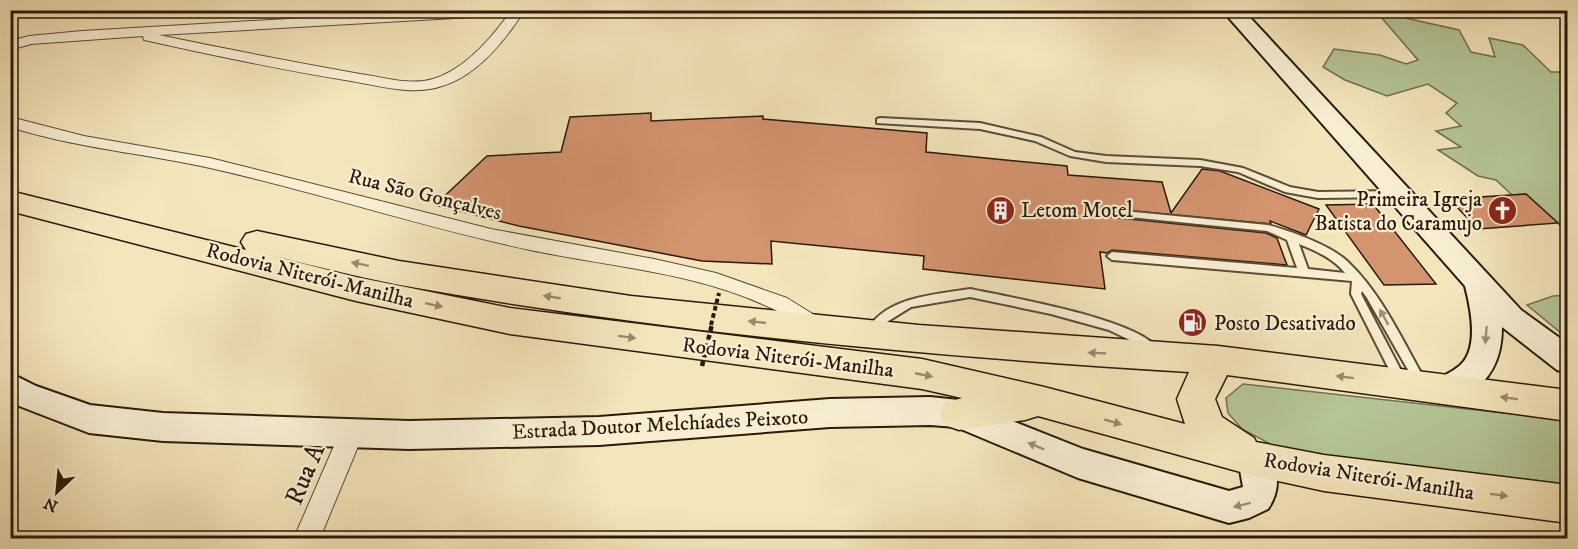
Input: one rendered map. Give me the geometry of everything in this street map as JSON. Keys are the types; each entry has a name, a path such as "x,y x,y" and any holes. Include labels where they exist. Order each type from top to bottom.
{"highway":[{"name":"Rodovia Niterói-Manilha","path":"10,182 228,235 399,273 631,309 870,334 1218,360 1568,406"},
{"name":"Rodovia Niterói-Manilha","path":"10,201 356,289 510,321 922,374 1044,402 1255,459 1324,473 1568,504"},
{"path":"1218,360 1203,381 1196,399 1206,427 1231,446 1255,459"},
{"path":"958,414 1044,402"}],"street":[{"path":"1232,10 1477,278 1510,318 1568,361"},
{"path":"125,32 302,69 423,86 445,80 461,69 498,38 519,11"},
{"path":"10,46 51,37 519,11"},
{"name":"Rua São Gonçalves","path":"10,122 34,130 99,144 218,165 530,244 656,267 728,284 774,301 822,329"},
{"path":"1423,387 1467,378 1478,367 1486,342 1486,318 1477,278"},
{"name":"Estrada Doutor Melchíades Peixoto","path":"10,386 25,395 89,419 164,426 409,435 599,431 830,413 930,411 958,414 1078,463 1229,507 1248,505 1259,495 1262,481 1255,459"},
{"name":"Rua A","path":"307,538 352,432"}],"lane":[{"path":"880,121 980,126 1038,139 1073,154 1106,159 1200,163 1240,170 1287,190 1318,195 1400,194"},
{"path":"1093,210 1268,228 1334,256 1371,294 1423,387"},
{"path":"1291,236 1304,272"},
{"path":"1112,256 1304,272 1356,280"},
{"path":"1356,280 1356,294 1423,387"},
{"path":"870,334 878,322 908,303 970,293 1051,310 1112,327 1142,340 1162,357"}],"path":[{"path":"702,366 719,293"}],"green space":[{"path":"1392,15 1459,30 1471,52 1495,57 1489,38 1523,45 1551,72 1567,72 1567,232 1526,194 1512,195 1496,180 1478,176 1438,150 1461,147 1436,131 1461,126 1446,113 1457,103 1428,84 1387,96 1345,80 1323,67 1334,49 1380,55 1406,64 1418,60 1381,17"},
{"path":"1568,295 1567,338 1527,305 1553,296"},
{"path":"1243,384 1567,420 1567,484 1329,457 1276,447 1242,429 1228,413 1226,398"}],"building":[{"path":"651,113 651,121 763,116 763,119 927,133 926,152 1067,166 1068,175 1162,182 1171,213 1202,169 1220,171 1319,209 1306,235 1270,221 1271,224 1089,207 1086,211 1090,215 1266,233 1277,238 1287,265 1112,250 1107,253 1100,252 1105,289 923,269 924,256 771,241 772,264 702,261 519,226 435,205 487,156 561,152 570,117"},
{"name":"Primeira Igreja Batista do Caramujo","path":"1526,194 1558,223 1478,229 1449,199"},
{"path":"1373,204 1436,284 1384,285 1326,205"}],"place":[{"name":"Letom Motel","path":"1000,210"},
{"name":"Primeira Igreja Batista do Caramujo","path":"1503,211"},
{"name":"Posto Desativado","path":"1193,323"}]}
